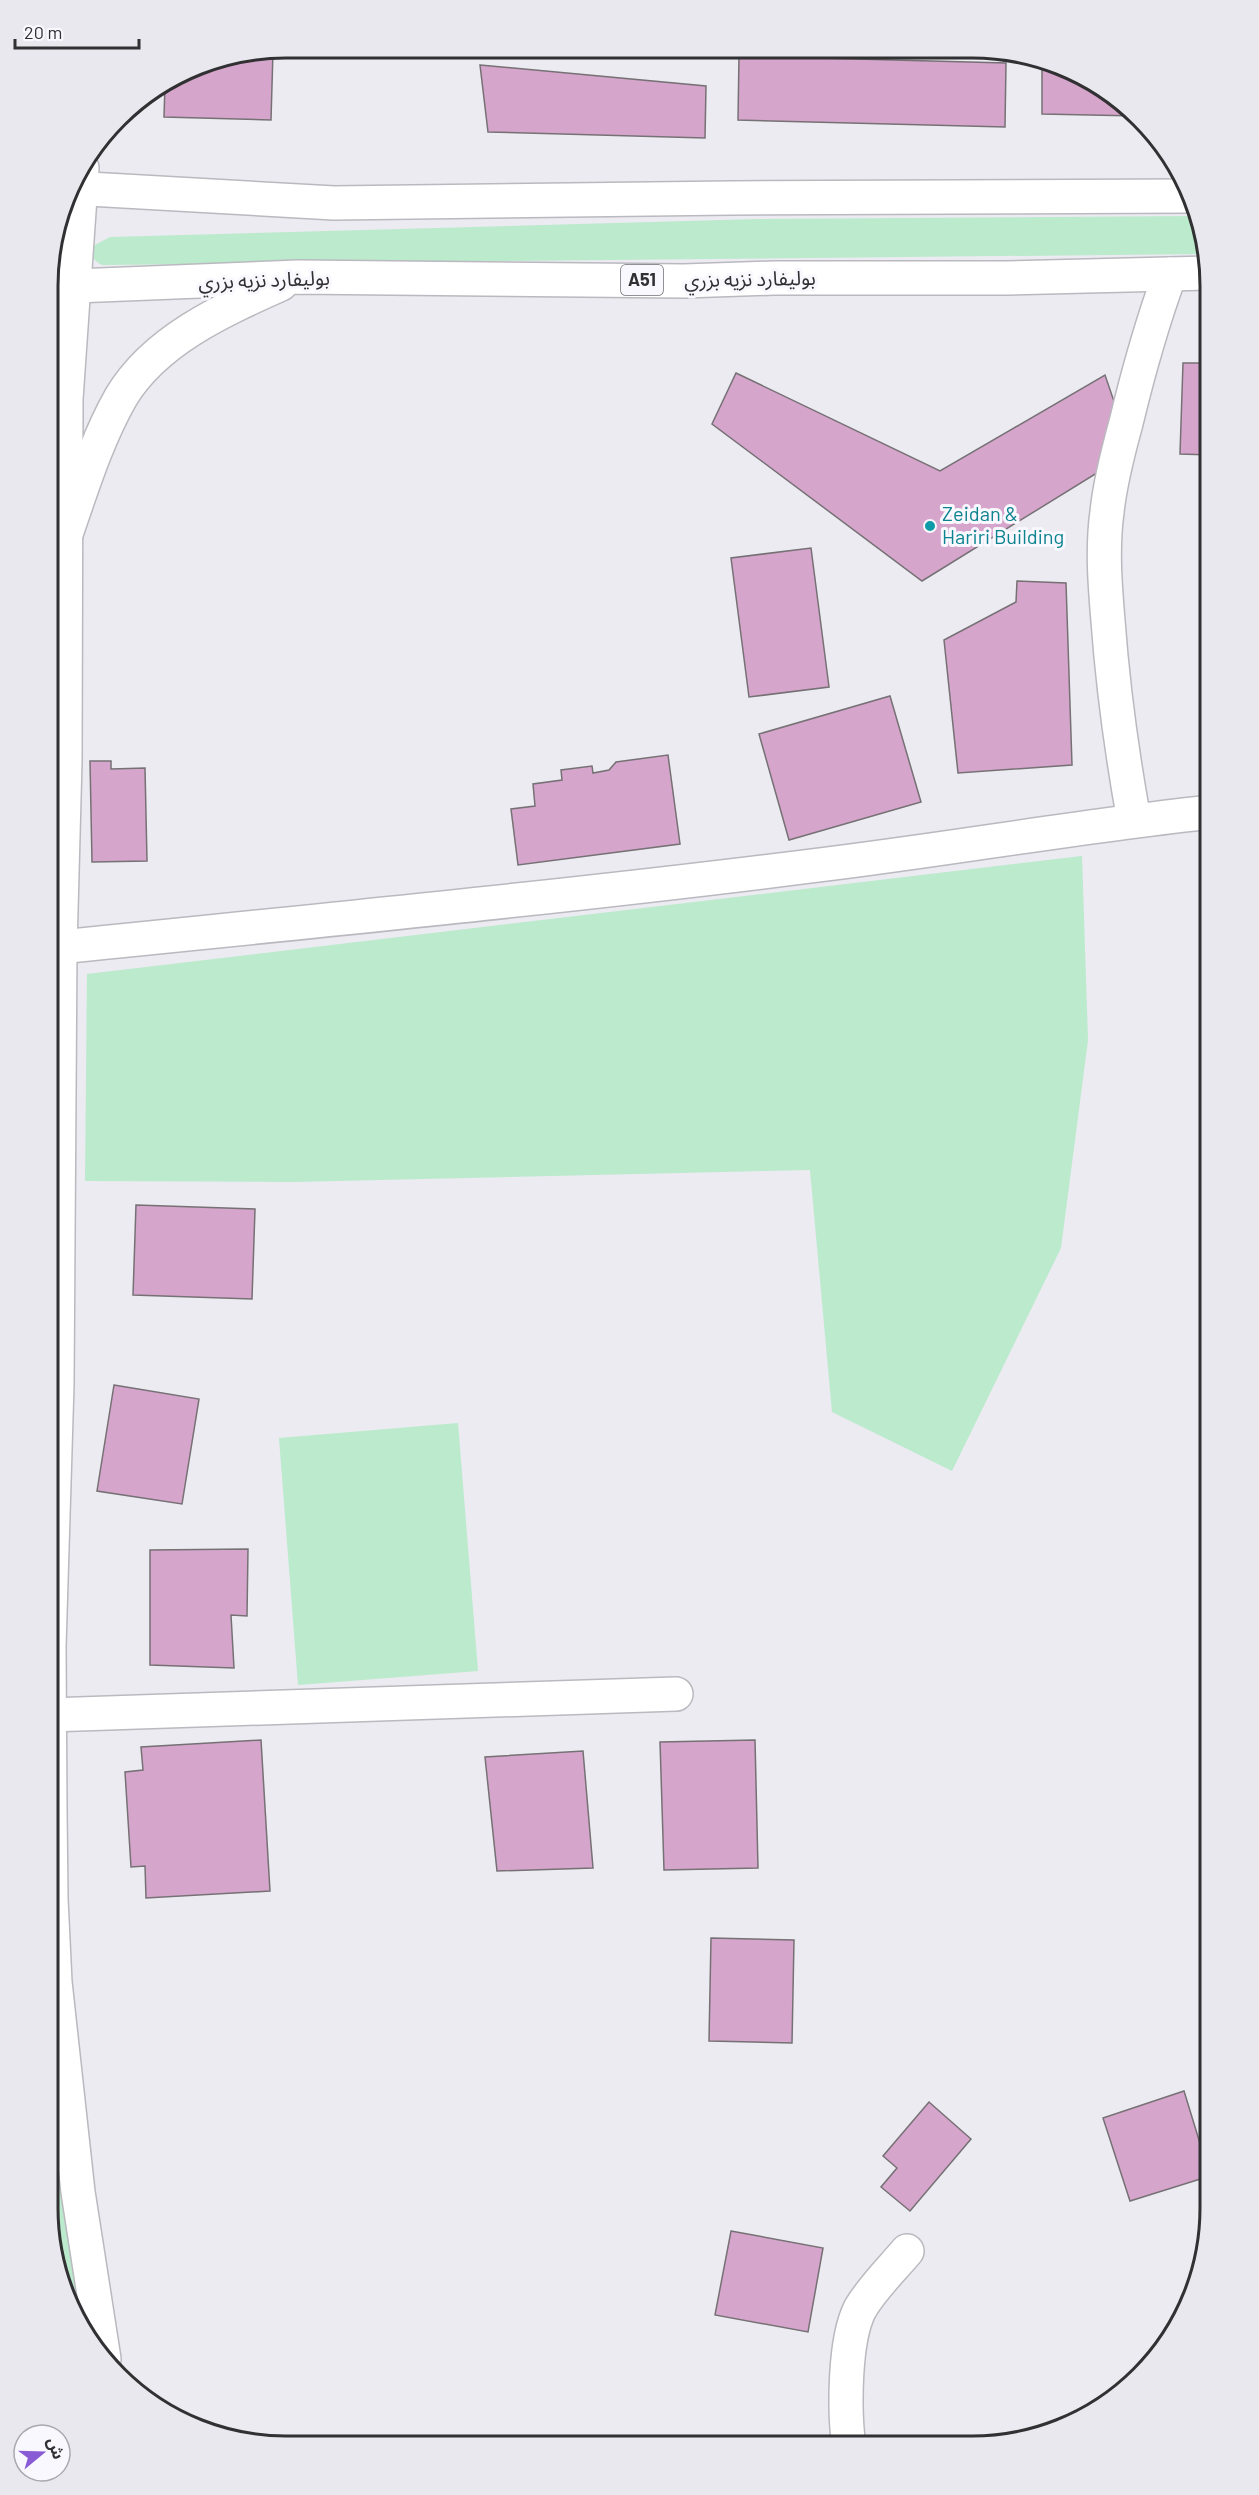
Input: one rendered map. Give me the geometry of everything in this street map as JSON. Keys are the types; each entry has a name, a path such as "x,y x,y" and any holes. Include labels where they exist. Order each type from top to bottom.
{"main road":[{"path":"84,182 334,203 720,198 1182,196"},
{"path":"58,1238 66,534 66,399 62,287 75,202"},
{"name":"بوليفارد نزيه بزري","path":"62,287 298,277 684,281 1200,273"},
{"path":"1134,820 1116,719 1104,572 1106,513 1136,383 1156,310 1170,274"},
{"path":"66,534 96,449 122,396 144,368 183,335 218,314 298,277"},
{"path":"60,947 703,879 947,848 1134,820 1200,813"},
{"path":"58,1715 676,1694"},
{"path":"58,2009 78,2192 101,2340"},
{"path":"849,2436 847,2375 854,2326 868,2297 907,2251"}],"green space":[{"path":"1189,216 1198,254 102,265 95,260 92,253 93,246 110,237 758,219"},
{"path":"1082,856 1088,1040 1061,1248 952,1471 832,1412 810,1170 293,1182 85,1181 87,974"},
{"path":"458,1423 478,1671 298,1685 279,1438"},
{"path":"58,2115 84,2313 66,2267 60,2238"}],"building":[{"path":"739,58 1006,63 1005,127 738,120"},
{"path":"273,59 271,120 164,117 165,94 186,82 228,66"},
{"path":"480,65 706,86 705,138 488,132"},
{"path":"1042,70 1086,89 1124,116 1042,114"},
{"path":"1183,363 1200,363 1200,455 1180,454"},
{"name":"Zeidan & Hariri Building","path":"736,373 940,471 1105,375 1119,416 1105,468 922,581 712,424"},
{"path":"811,548 829,687 749,697 731,558"},
{"path":"1017,581 1066,583 1072,765 958,773 944,640 1016,602"},
{"path":"890,696 921,802 789,840 759,734"},
{"path":"668,755 680,844 518,865 511,809 535,806 533,784 562,780 561,770 592,766 593,773 609,770 616,762"},
{"path":"90,761 111,761 111,769 145,768 147,861 92,862"},
{"path":"136,1205 255,1209 252,1299 133,1295"},
{"path":"114,1385 199,1399 182,1504 97,1491"},
{"path":"248,1549 247,1616 231,1615 234,1668 150,1665 150,1550"},
{"path":"261,1740 270,1891 146,1898 145,1866 131,1867 125,1772 143,1770 141,1747"},
{"path":"755,1740 758,1868 664,1870 660,1742"},
{"path":"583,1751 593,1868 497,1871 485,1757"},
{"path":"711,1938 794,1940 792,2043 709,2041"},
{"path":"1184,2091 1200,2143 1200,2179 1130,2201 1103,2118"},
{"path":"929,2102 971,2139 910,2211 881,2187 897,2168 883,2156"},
{"path":"731,2231 823,2248 808,2332 715,2315"}],"place":[{"name":"Zeidan & Hariri Building","path":"930,526"}]}
